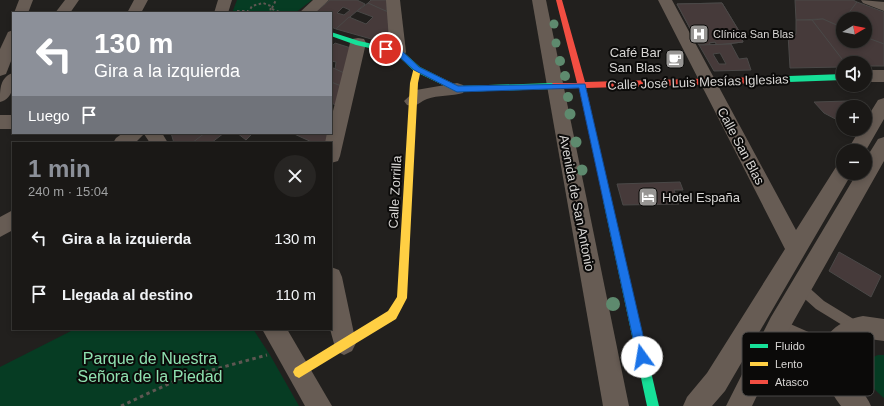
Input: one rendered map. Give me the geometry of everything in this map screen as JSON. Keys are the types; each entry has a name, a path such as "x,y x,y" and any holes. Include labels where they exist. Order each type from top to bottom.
{"street":[{"path":"21,12 26,0"},
{"path":"63,12 72,0"},
{"path":"135,12 141,0"},
{"path":"307,12 322,0"},
{"path":"393,0 398,52"},
{"name":"Avenida de San Antonio","path":"540,0 555,87 616,406"},
{"path":"559,0 582,86 653,406"},
{"name":"Calle San Blas","path":"665,0 796,250"},
{"path":"868,0 884,7"},
{"name":"Calle José Luis Mesías Iglesias","path":"332,34 358,43 398,52 417,68 457,89"},
{"path":"0,70 12,38"},
{"path":"332,152 358,43"},
{"name":"Calle Zorrilla","path":"344,343 392,315 402,298 413,101 417,68"},
{"path":"872,76 884,76"},
{"name":"Calle José Luis Mesías Iglesias","path":"413,101 422,94 457,89 836,77"},
{"path":"0,96 12,80"},
{"path":"860,144 884,104"},
{"path":"0,122 12,122"},
{"path":"123,142 135,134"},
{"path":"776,332 884,144"},
{"path":"746,332 838,180"},
{"path":"0,228 12,220"},
{"path":"299,372 344,343 332,282"},
{"path":"847,332 856,327 876,327 884,330"},
{"path":"279,338 319,406"},
{"path":"696,406 716,382 742,339"},
{"path":"739,406 744,396"},
{"path":"849,396 858,406"}],"lane":[{"path":"801,288 820,305 856,327"},
{"path":"779,325 795,332"}],"path":[{"path":"226,8 248,12 252,6 263,3 266,0"},
{"path":"270,12 276,0 272,0"},
{"path":"263,3 280,12"},
{"path":"121,406 179,379 270,354 279,338"}],"green space":[{"path":"237,0 312,0 296,12 232,12"},
{"name":"Parque de Nuestra Señora de la Piedad","path":"73,330 254,330 270,355 299,406 0,406 0,367"},
{"path":"884,355 884,398 874,388 874,357"}],"building":[{"path":"330,0 357,0 365,4 336,29 332,27 332,12 315,12","holes":["343,7 350,10 344,15 337,13"]},
{"path":"371,0 387,0 387,10 385,11 368,3"},
{"path":"795,0 853,0 857,2 850,12 836,12 836,25 823,19 796,20"},
{"path":"857,2 884,12 884,44 872,40 872,12 849,12"},
{"path":"368,3 388,12 389,44 336,29 349,17 366,24 373,17 357,11"},
{"path":"722,3 739,31 743,42 717,45 715,42 709,43 710,45 699,45 677,4","holes":["702,19 710,32 704,32 697,20"]},
{"path":"722,3 739,31 743,42 717,45 715,42 709,43 710,45 699,45 677,4"},
{"path":"823,19 836,25 836,48 872,48 872,40 884,44 884,66 872,66 872,56 840,56 812,20"},
{"path":"796,20 812,20 840,56 836,56 836,67 790,68 788,34 796,34"},
{"path":"335,43 351,48 344,73 335,69 336,62 332,61 332,46"},
{"path":"731,44 739,59 747,58 751,70 714,71 699,45","holes":["720,53 726,64 719,64 713,54"]},
{"path":"332,67 344,73 341,86 332,82"},
{"path":"332,82 341,86 336,105 332,103"},
{"path":"836,101 836,119 824,113 814,102"},
{"path":"171,134 204,134 193,142 174,142"},
{"path":"204,134 223,134 212,142 193,142"},
{"path":"238,134 252,134 246,140"},
{"path":"294,134 331,134 329,142 312,142"},
{"name":"Hotel España","path":"680,182 683,190 674,190 679,204 623,205 617,184"},
{"path":"839,252 881,276 871,297 829,271"}],"traffic: fast":[{"path":"332,34 358,43 398,52 417,69 457,89 553,86"},
{"path":"760,80 836,77"},
{"path":"607,200 653,406"}],"traffic: slow":[{"path":"299,372 392,315 402,298 414,83 417,69"}],"traffic: jam":[{"path":"559,0 582,86 607,200"},
{"path":"553,86 760,80"}],"place":[{"name":"Clínica San Blas","path":"699,34"},
{"name":"Café Bar San Blas","path":"675,59"},
{"name":"Hotel España","path":"648,197"}],"route":[{"path":"386,49 398,52 417,68 457,89 582,86 642,357"}]}
